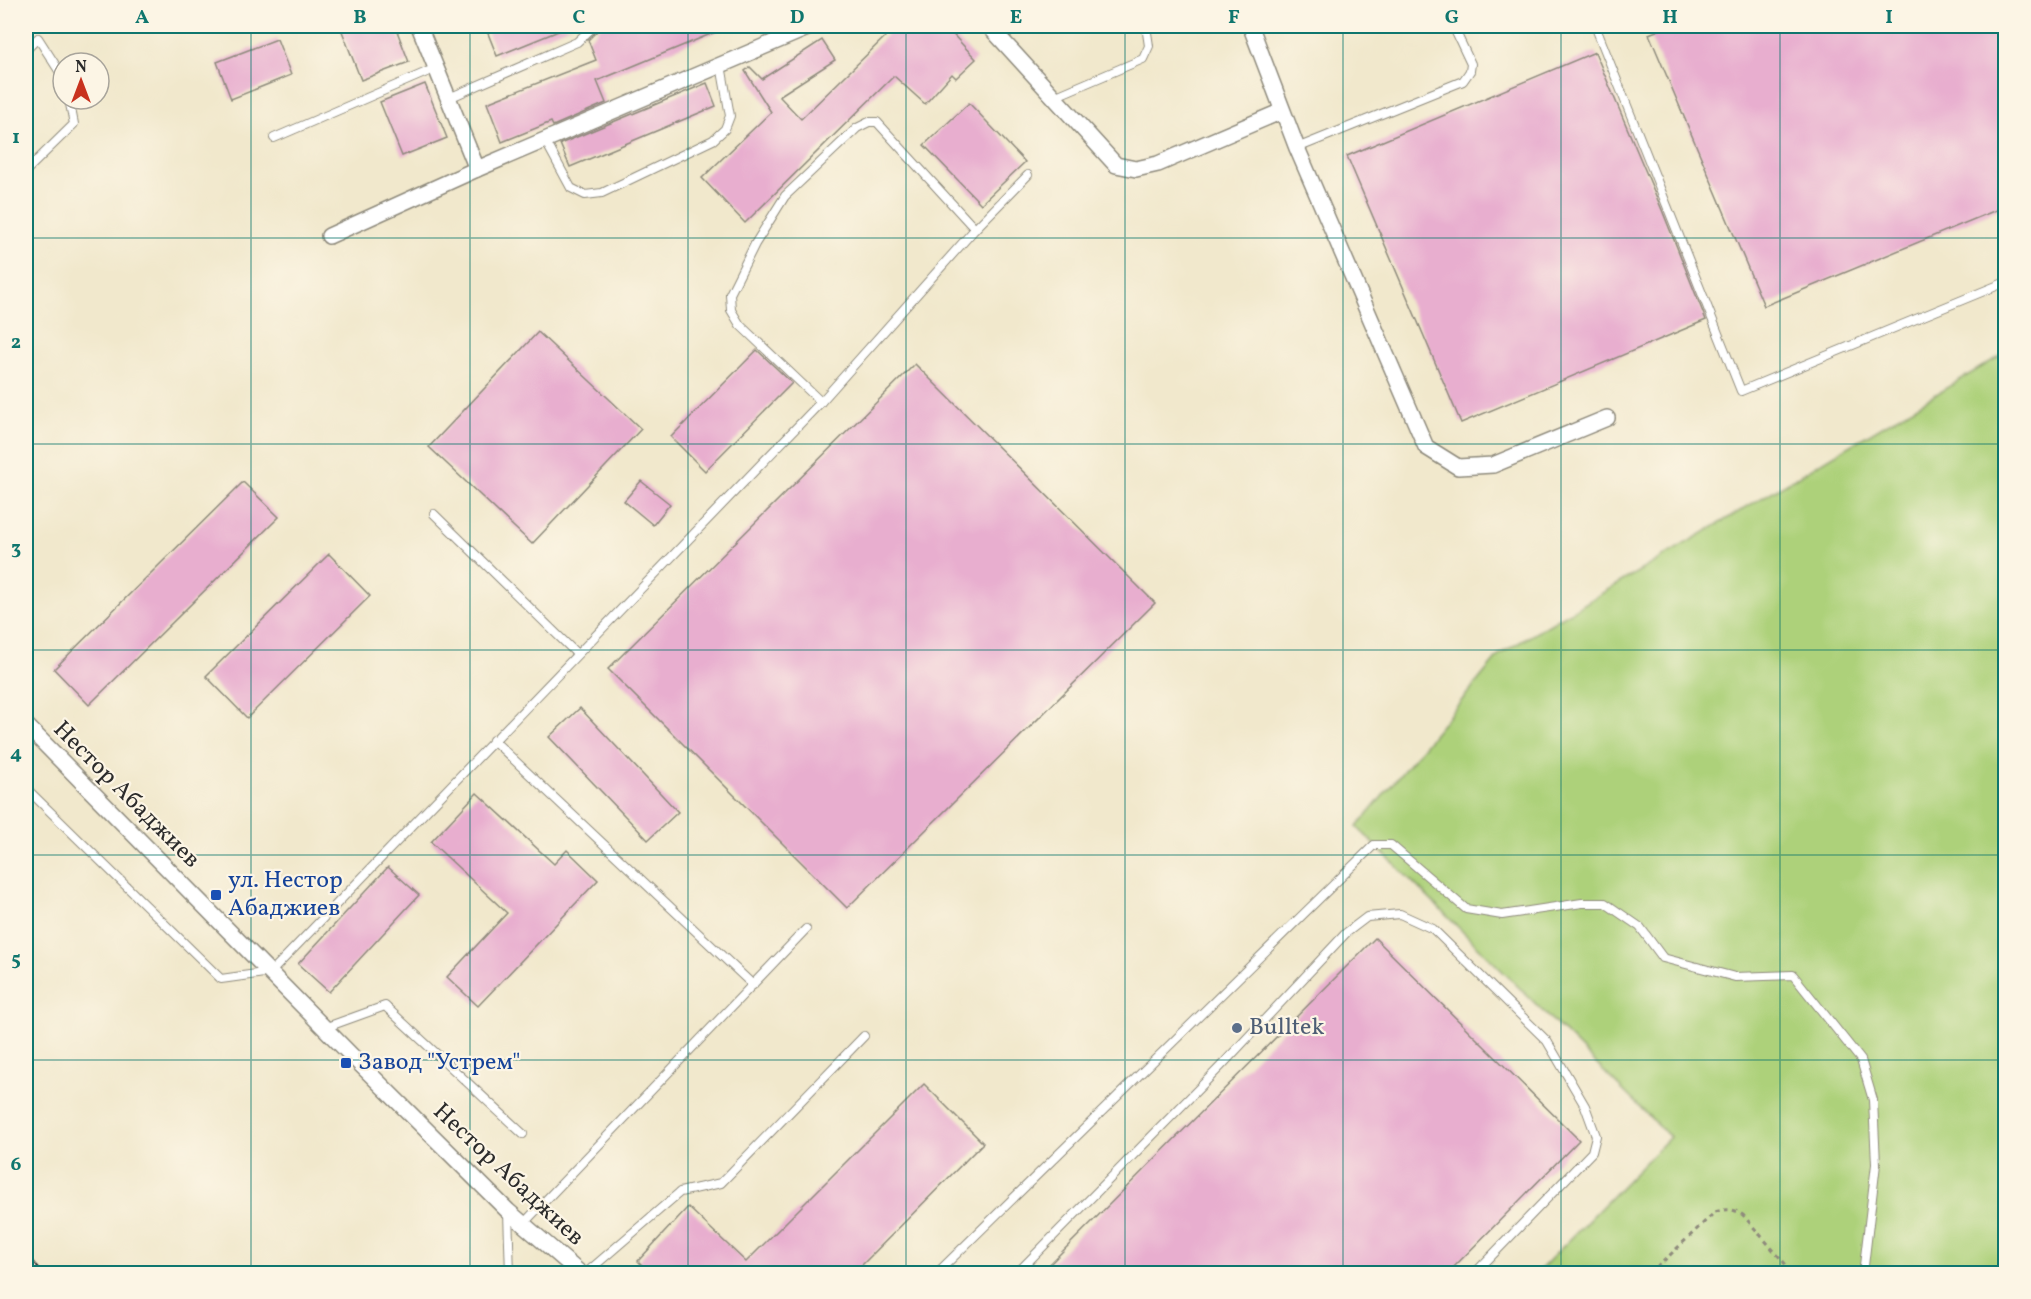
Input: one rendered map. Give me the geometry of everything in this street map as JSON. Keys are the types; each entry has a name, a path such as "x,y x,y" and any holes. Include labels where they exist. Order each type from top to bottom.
{"street":[{"path":"419,26 477,169"},
{"path":"329,236 477,169 812,26"},
{"path":"989,26 1116,165 1136,169 1158,164 1282,111"},
{"path":"1253,26 1252,30 1297,148 1426,447 1458,467 1493,465 1606,417"},
{"name":"Нестор Абаджиев","path":"26,725 508,1211 583,1274"}],"lane":[{"path":"449,98 577,42 594,26"},
{"path":"1054,97 1143,59 1149,46 1148,26"},
{"path":"1297,148 1463,81 1470,71 1471,64 1453,26"},
{"path":"1602,26 1596,28 1741,391 2006,282"},
{"path":"26,50 38,38 51,58"},
{"path":"544,140 571,188 585,195 602,193 713,140 725,129 730,116 721,64"},
{"path":"274,138 436,68"},
{"path":"26,171 74,124 71,111"},
{"path":"821,402 740,325 731,310 730,294 754,244 785,196 857,128 869,122 877,122 975,229"},
{"path":"26,788 221,979 271,972 821,402 975,229 1028,176"},
{"path":"435,514 577,654"},
{"path":"493,740 753,985"},
{"path":"936,1274 1374,845 1391,845 1466,909 1502,915 1582,903 1605,903 1641,927 1663,958 1735,978 1793,975 1861,1060 1874,1100 1876,1164 1863,1274"},
{"path":"1016,1274 1220,1067 1346,933 1367,917 1400,914 1433,929 1547,1041 1585,1106 1596,1136 1592,1152 1474,1274"},
{"path":"523,1224 806,929"},
{"path":"324,1028 385,1006 523,1134"},
{"path":"583,1274 680,1192 721,1183 864,1036"},
{"path":"508,1211 510,1274"}],"path":[{"path":"1650,1274 1715,1212 1727,1209 1743,1215 1794,1274"}],"green space":[{"path":"2005,353 2005,1273 1537,1273 1670,1137 1357,827 1500,654"}],"building":[{"path":"340,26 395,26 409,62 361,80"},
{"path":"485,26 571,26 497,56"},
{"path":"600,26 730,26 597,81 606,103 553,126 551,122 502,142 487,103 596,60 588,40"},
{"path":"879,26 945,26 976,59 956,78 952,74 925,104 894,76 745,223 702,178 771,112 745,71 750,67 762,79 822,40 835,60 779,96 801,119 887,35"},
{"path":"1669,26 2006,26 2006,206 1764,306 1649,34"},
{"path":"277,39 291,75 231,99 217,62"},
{"path":"1595,52 1706,320 1461,423 1347,156"},
{"path":"707,83 716,106 570,167 560,144"},
{"path":"425,84 447,138 402,156 380,102"},
{"path":"969,103 1025,162 981,204 924,145"},
{"path":"538,332 641,429 532,544 429,447"},
{"path":"757,350 792,383 705,471 671,437"},
{"path":"915,364 1155,603 847,908 608,669"},
{"path":"641,481 670,504 653,525 624,501"},
{"path":"243,482 279,517 89,705 54,669"},
{"path":"329,554 370,596 247,718 206,676"},
{"path":"580,708 678,812 648,840 549,737"},
{"path":"477,793 554,864 567,850 598,880 478,1006 447,977 507,913 431,842"},
{"path":"388,867 419,895 329,992 298,964"},
{"path":"1375,938 1579,1140 1447,1274 1040,1274"},
{"path":"924,1084 983,1143 853,1274 651,1274 638,1261 688,1207 746,1262"}],"railway":[{"path":"26,1258 40,1274"}],"place":[{"name":"ул. Нестор Абаджиев","path":"216,895"},
{"name":"Bulltek","path":"1237,1028"},
{"name":"Завод \"Устрем\"","path":"346,1063"}]}
